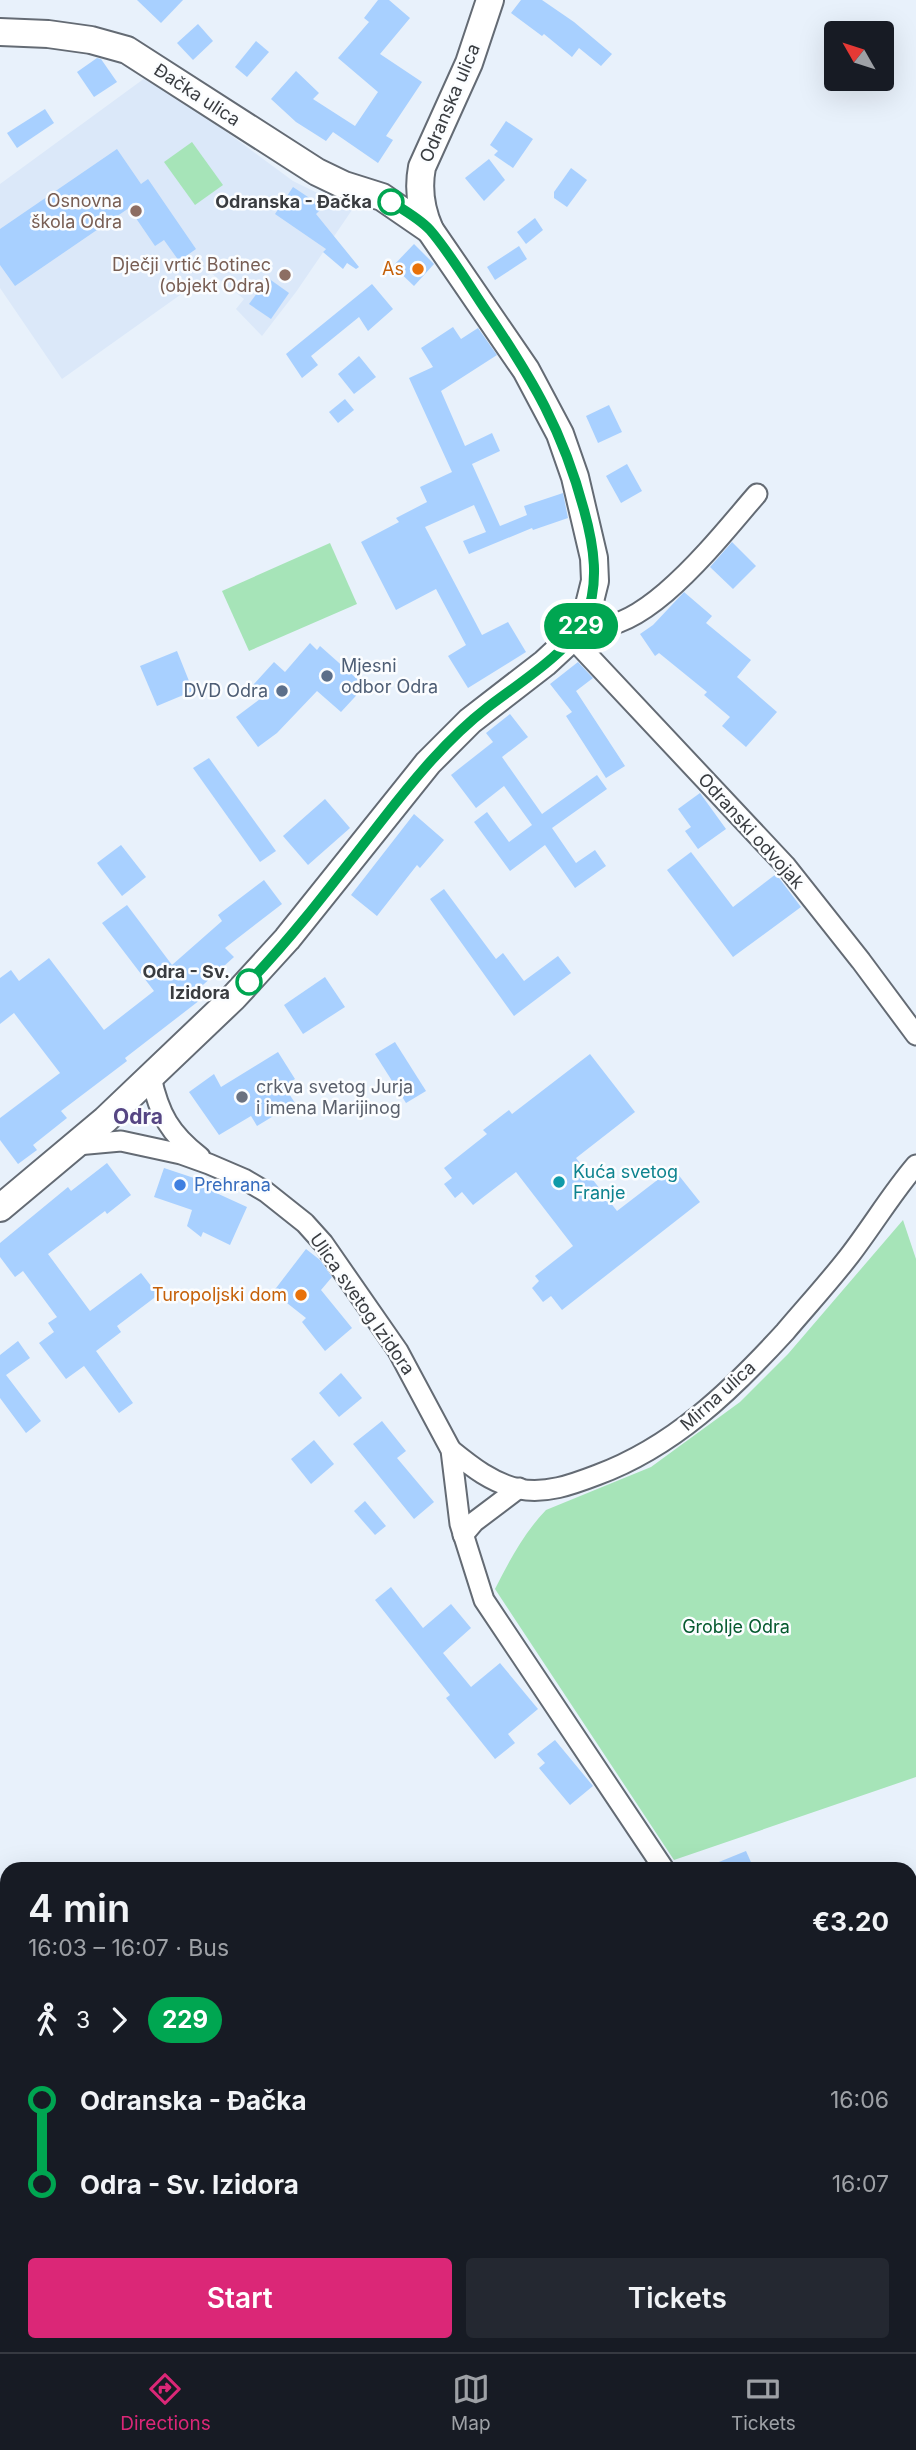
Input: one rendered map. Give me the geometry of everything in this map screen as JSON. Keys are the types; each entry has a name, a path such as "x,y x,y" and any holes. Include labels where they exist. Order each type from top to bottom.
{"street":[{"name":"Odranska ulica","path":"490,0 464,75 422,167 421,191 429,230 526,370 559,434 575,477 589,527 594,558 593,590 578,631"},
{"name":"Đačka ulica","path":"0,33 48,34 91,40 127,50 317,172 344,185 382,197 429,230"},
{"path":"382,197 405,185 422,167"},
{"path":"0,1208 77,1145 261,969 408,788 454,736 545,663 578,631 613,625 635,616 652,604 685,575 757,494"},
{"name":"Odranski odvojak","path":"578,631 785,865 916,1035"},
{"path":"151,1077 159,1109 169,1126 186,1146 209,1164"},
{"name":"Ulica svetog Izidora","path":"77,1145 121,1141 181,1154 244,1179 266,1192 304,1223 323,1243 398,1351 451,1450"},
{"name":"Mirna ulica","path":"451,1450 476,1470 498,1482 519,1489 544,1491 622,1466 668,1439 722,1397 752,1367 824,1287 916,1165"},
{"path":"451,1450 454,1489 463,1535 475,1576 494,1618 659,1862"},
{"path":"463,1535 474,1522 519,1489"}],"shaded area":[{"name":"Osnovna škola Odra","path":"149,75 293,181 352,210 262,336 236,309 244,299 211,273 62,379 0,288 0,184"}],"green space":[{"path":"192,142 223,185 195,205 164,162"},
{"path":"330,543 357,604 249,651 222,591"},
{"name":"Groblje Odra","path":"903,1220 916,1259 916,1777 674,1860 495,1589 511,1558 546,1510 651,1467 740,1402 788,1354"}],"building":[{"path":"137,0 183,0 161,23"},
{"path":"378,0 389,0 410,18 380,54 422,82 386,136 393,140 378,163 333,132 326,141 296,122 271,99 296,71 319,93 313,99 355,126 378,92 338,58 369,22 364,18"},
{"path":"521,0 542,0 574,22 612,54 601,66 579,48 572,57 544,34 542,36 511,13"},
{"path":"198,24 213,41 193,60 177,43"},
{"path":"256,41 269,52 247,77 235,67"},
{"path":"97,58 101,59 117,82 94,97 77,72"},
{"path":"45,109 54,123 17,148 7,133"},
{"path":"506,121 533,139 513,168 494,155 498,151 490,145"},
{"path":"117,149 141,184 148,179 196,249 179,261 164,240 155,246 129,208 15,286 0,265 0,229"},
{"path":"489,159 505,180 484,201 465,178"},
{"path":"571,168 587,180 567,207 554,198 554,192"},
{"path":"293,187 323,207 316,214 359,267 356,269 347,263 343,269 323,252 326,249 275,214"},
{"path":"535,218 543,230 526,244 517,232"},
{"path":"414,244 434,264 414,286 393,266"},
{"path":"519,246 527,259 495,280 487,267"},
{"path":"268,278 289,293 271,319 249,304"},
{"path":"372,284 393,309 368,331 359,317 311,356 318,365 302,378 286,354"},
{"path":"453,327 461,339 478,328 497,355 441,391 465,446 492,433 500,451 472,464 500,526 527,515 524,506 563,493 568,518 533,530 532,528 469,554 463,541 486,532 474,505 425,527 482,635 508,622 526,652 468,688 448,656 466,645 436,589 396,610 361,542 399,522 396,518 427,502 420,487 452,472 409,378 433,367 421,348"},
{"path":"359,356 376,377 354,394 338,374"},
{"path":"345,399 354,410 338,423 329,412"},
{"path":"609,405 622,432 598,443 586,416"},
{"path":"627,464 642,491 621,503 606,476"},
{"path":"732,542 756,566 733,589 710,567"},
{"path":"684,592 712,616 706,623 751,660 737,677 777,712 746,747 722,726 730,717 704,695 707,692 659,653 655,656 640,634 653,625"},
{"path":"310,643 317,650 320,646 365,686 341,712 317,691 277,733 258,747 236,717 264,696 253,685 274,662 285,672"},
{"path":"177,651 193,691 157,706 140,666"},
{"path":"578,662 593,678 576,691 625,766 606,778 566,716 572,712 550,684"},
{"path":"510,714 528,737 502,757 542,814 597,775 607,789 552,828 576,863 595,850 606,866 575,888 545,845 510,871 474,822 487,812 509,842 532,825 504,786 476,808 451,775 493,742 486,733"},
{"path":"209,758 276,851 260,862 193,768"},
{"path":"700,793 726,829 698,849 685,831 691,827 678,809"},
{"path":"325,799 350,828 308,865 283,836"},
{"path":"414,814 444,840 420,868 417,865 377,916 351,895"},
{"path":"121,845 146,877 122,896 97,863"},
{"path":"691,852 733,907 776,874 801,907 733,957 667,870"},
{"path":"264,880 282,904 225,948 234,957 194,993 200,1000 125,1058 127,1061 61,1111 67,1118 33,1145 37,1150 18,1164 0,1140 0,1118 60,1073 14,1013 0,1024 0,978 11,970 19,981 49,958 104,1030 154,991 102,923 127,905 172,965 222,921 218,915"},
{"path":"444,889 496,959 503,953 524,981 558,956 571,973 514,1016 430,899"},
{"path":"325,977 345,1007 303,1034 284,1005"},
{"path":"395,1042 426,1091 406,1103 375,1054"},
{"name":"crkva svetog Jurja i imena Marijinog","path":"278,1052 295,1079 284,1086 295,1103 257,1126 251,1116 219,1135 189,1092 214,1074 221,1087"},
{"name":"Kuća svetog Franje","path":"590,1054 635,1112 576,1158 617,1211 673,1168 700,1202 562,1310 551,1296 543,1302 532,1288 539,1281 535,1276 573,1246 516,1172 473,1205 462,1192 455,1198 444,1184 452,1178 444,1168 487,1134 483,1130 509,1110 512,1114"},
{"path":"107,1163 131,1195 48,1254 90,1311 141,1273 158,1295 117,1326 121,1332 96,1351 133,1403 119,1413 84,1366 66,1379 39,1343 54,1332 48,1323 57,1317 23,1271 15,1277 0,1257 0,1243 68,1187 71,1191"},
{"path":"164,1168 203,1181 201,1186 247,1207 230,1245 203,1232 201,1237 187,1226 192,1210 154,1197"},
{"path":"306,1249 320,1260 332,1277 321,1290 352,1328 325,1351 302,1322 306,1318 273,1292"},
{"path":"18,1341 30,1358 6,1375 41,1421 26,1433 0,1398 0,1355"},
{"path":"341,1373 362,1398 339,1417 319,1393"},
{"path":"382,1421 406,1451 397,1458 434,1502 414,1519 353,1444"},
{"path":"314,1440 334,1464 311,1484 291,1459"},
{"path":"365,1501 386,1526 375,1535 354,1511"},
{"path":"391,1587 423,1628 451,1604 471,1628 443,1653 471,1687 500,1663 538,1709 508,1734 515,1743 495,1759 446,1698 450,1695 375,1600"},
{"path":"555,1740 593,1786 570,1805 539,1768 545,1763 537,1754"},
{"path":"746,1851 751,1862 719,1862"}],"bus line":[{"name":"229","path":"249,982 287,939 428,763 470,721 545,663 572,638 586,617 595,581 589,527 575,477 542,399 478,298 429,230 391,202"}],"place":[{"name":"Odranska - Đačka","path":"391,202"},
{"name":"Osnovna škola Odra","path":"136,211"},
{"name":"As","path":"418,269"},
{"name":"Dječji vrtić Botinec (objekt Odra)","path":"285,275"},
{"name":"Mjesni odbor Odra","path":"327,676"},
{"name":"DVD Odra","path":"282,691"},
{"name":"Odra - Sv. Izidora","path":"249,982"},
{"name":"crkva svetog Jurja i imena Marijinog","path":"242,1097"},
{"name":"Kuća svetog Franje","path":"559,1182"},
{"name":"Prehrana","path":"180,1185"},
{"name":"Turopoljski dom","path":"301,1295"}],"district":[{"name":"Odra","path":"138,1117"}]}
